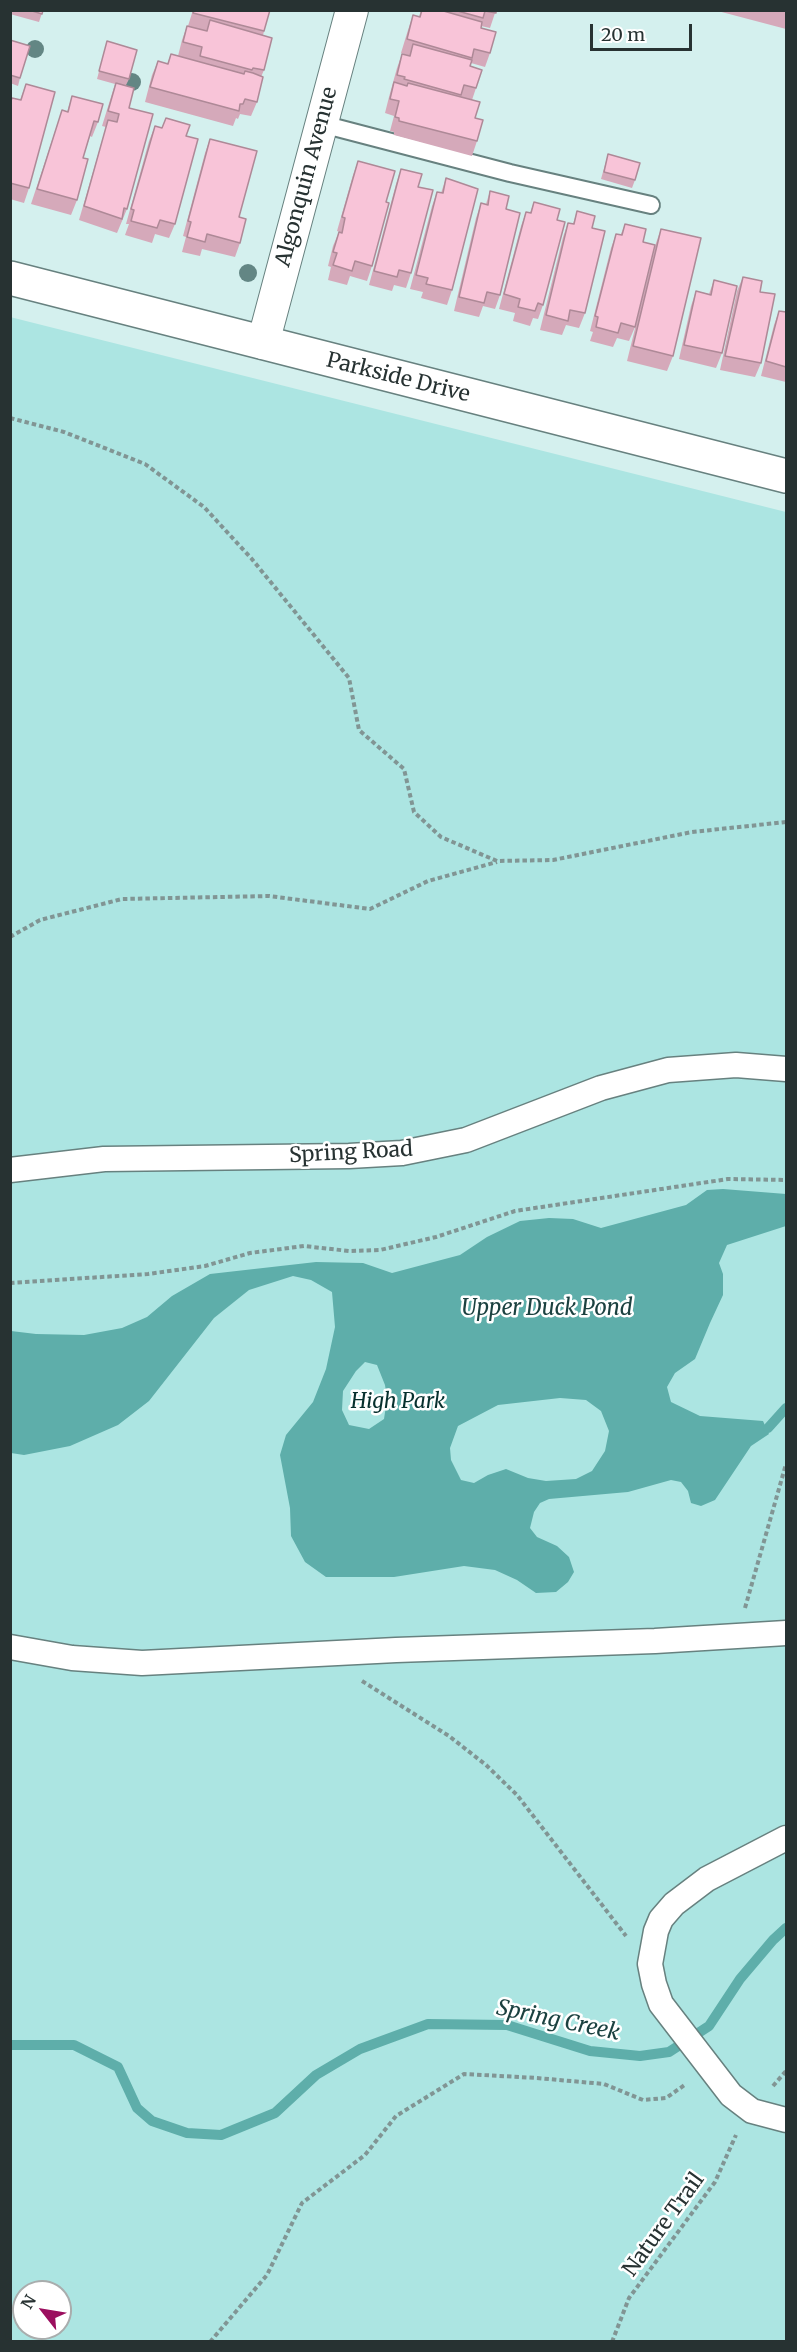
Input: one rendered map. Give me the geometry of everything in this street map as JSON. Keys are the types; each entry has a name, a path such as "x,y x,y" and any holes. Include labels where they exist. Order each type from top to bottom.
{"main road":[{"name":"Parkside Drive","path":"10,278 786,477"}],"street":[{"name":"Algonquin Avenue","path":"264,343 352,10"},
{"name":"Spring Road","path":"10,1170 104,1159 349,1156 402,1153 466,1140 601,1088 668,1070 735,1065 786,1069"},
{"path":"10,1647 72,1658 142,1663 786,1633"},
{"path":"786,1838 707,1879 689,1891 661,1919 652,1947 650,1964 661,2004 730,2095 752,2111 786,2120"}],"lane":[{"path":"322,124 510,173 651,205"}],"path":[{"path":"10,418 64,432 145,464 204,507 251,558 349,678 360,730 404,769 414,812 441,837 497,861"},
{"path":"10,937 40,920 122,899 269,896 370,909 428,881 497,861 553,860 692,832 786,822"},
{"path":"10,1283 148,1274 205,1266 250,1253 304,1246 350,1251 380,1250 436,1238 515,1211 728,1179 786,1180"},
{"path":"737,1637 786,1464"},
{"path":"318,1654 450,1736 486,1765 517,1795 650,1964"},
{"path":"210,2342 267,2274 302,2203 365,2155 396,2116 464,2074 604,2084 643,2100 666,2098 705,2062"},
{"name":"Nature Trail","path":"612,2342 629,2298 715,2182 732,2142 752,2111 786,2071"}],"green space":[{"name":"High Park","path":"10,317 786,512 786,2341 11,2341"}],"water":[{"name":"Upper Duck Pond","path":"723,1189 786,1194 786,1226 727,1245 719,1263 723,1274 723,1295 695,1359 675,1373 667,1387 671,1402 700,1416 763,1421 769,1434 751,1446 715,1500 701,1506 691,1503 688,1491 681,1482 671,1480 628,1492 549,1499 540,1503 534,1512 530,1528 537,1537 557,1546 569,1557 574,1572 568,1582 556,1592 536,1593 517,1580 495,1570 464,1566 394,1577 326,1577 305,1562 291,1536 290,1508 280,1455 286,1435 313,1402 326,1369 335,1327 332,1292 311,1280 293,1276 249,1290 214,1318 149,1401 118,1425 70,1446 24,1455 11,1453 11,1331 84,1335 122,1328 147,1317 172,1296 210,1274 316,1262 363,1263 392,1273 460,1255 487,1237 520,1221 549,1218 573,1219 601,1228 686,1205 707,1190","holes":["365,1362 377,1365 385,1385 387,1399 384,1419 369,1429 349,1425 342,1410 343,1391","560,1398 586,1400 601,1411 609,1431 605,1451 592,1471 576,1479 546,1481 528,1478 506,1469 474,1483 461,1480 451,1460 450,1448 458,1426 498,1405"]}],"building":[{"path":"29,10 43,10 42,14"},
{"path":"194,10 270,10 264,31 193,13"},
{"path":"422,10 440,10 482,22 481,28 496,32 490,53 474,49 472,58 407,39 413,15 420,17"},
{"path":"454,10 496,10 496,13 485,11 483,18"},
{"path":"210,20 272,38 264,70 253,68 252,70 200,56 202,47 183,42 187,26 207,31"},
{"path":"10,40 30,46 20,78 10,75"},
{"path":"107,41 137,50 129,79 99,71"},
{"path":"413,44 472,60 470,66 482,70 476,88 464,85 461,95 397,75 402,54 410,56"},
{"path":"171,54 263,77 257,102 245,99 243,104 240,104 239,111 150,87 158,61 168,64"},
{"path":"394,82 407,86 408,83 480,102 475,118 483,120 477,141 399,121 399,118 395,117 399,101 390,99"},
{"path":"116,83 134,88 129,108 153,114 127,209 124,208 122,219 84,206 108,120 117,122 119,114 108,111"},
{"path":"26,84 55,92 29,188 10,183 10,104 12,98 21,100"},
{"path":"72,96 103,104 98,122 94,121 83,158 88,159 77,200 37,189 62,110 68,112"},
{"path":"166,118 190,125 186,136 198,139 175,224 160,220 157,228 131,221 134,210 131,209 155,126 162,128"},
{"path":"210,139 257,151 239,217 246,219 240,243 207,234 205,242 187,237 191,222 188,221"},
{"path":"608,154 640,163 635,180 604,172"},
{"path":"358,161 395,171 372,266 355,261 352,271 333,265 337,253 333,252 339,232 342,233 345,218 342,217"},
{"path":"401,169 422,174 418,187 433,190 411,273 399,270 397,277 374,271"},
{"path":"446,178 478,189 452,290 426,284 428,278 416,275 437,192 443,193"},
{"path":"490,191 509,196 506,209 520,213 500,295 487,292 484,303 459,297 481,203 488,205"},
{"path":"534,202 560,209 557,220 565,222 543,305 538,303 535,311 518,307 520,299 504,294 526,212 531,213"},
{"path":"577,211 595,216 592,228 605,231 585,313 570,310 568,321 546,315 568,223 574,224"},
{"path":"625,224 646,229 643,242 655,245 635,327 621,323 618,333 596,327 598,317 595,316 616,234 622,235"},
{"path":"661,229 701,238 673,356 633,346"},
{"path":"743,277 762,281 760,292 775,294 761,363 725,356"},
{"path":"714,280 737,286 722,353 684,345 696,291 711,295"},
{"path":"779,311 786,312 786,367 766,361"}],"waterway":[{"path":"768,1428 786,1408"},
{"name":"Spring Creek","path":"10,2045 74,2045 118,2067 137,2108 152,2121 187,2133 221,2135 275,2113 316,2075 360,2049 428,2024 507,2025 590,2051 640,2056 669,2052 709,2026 740,1979 786,1928"}]}
